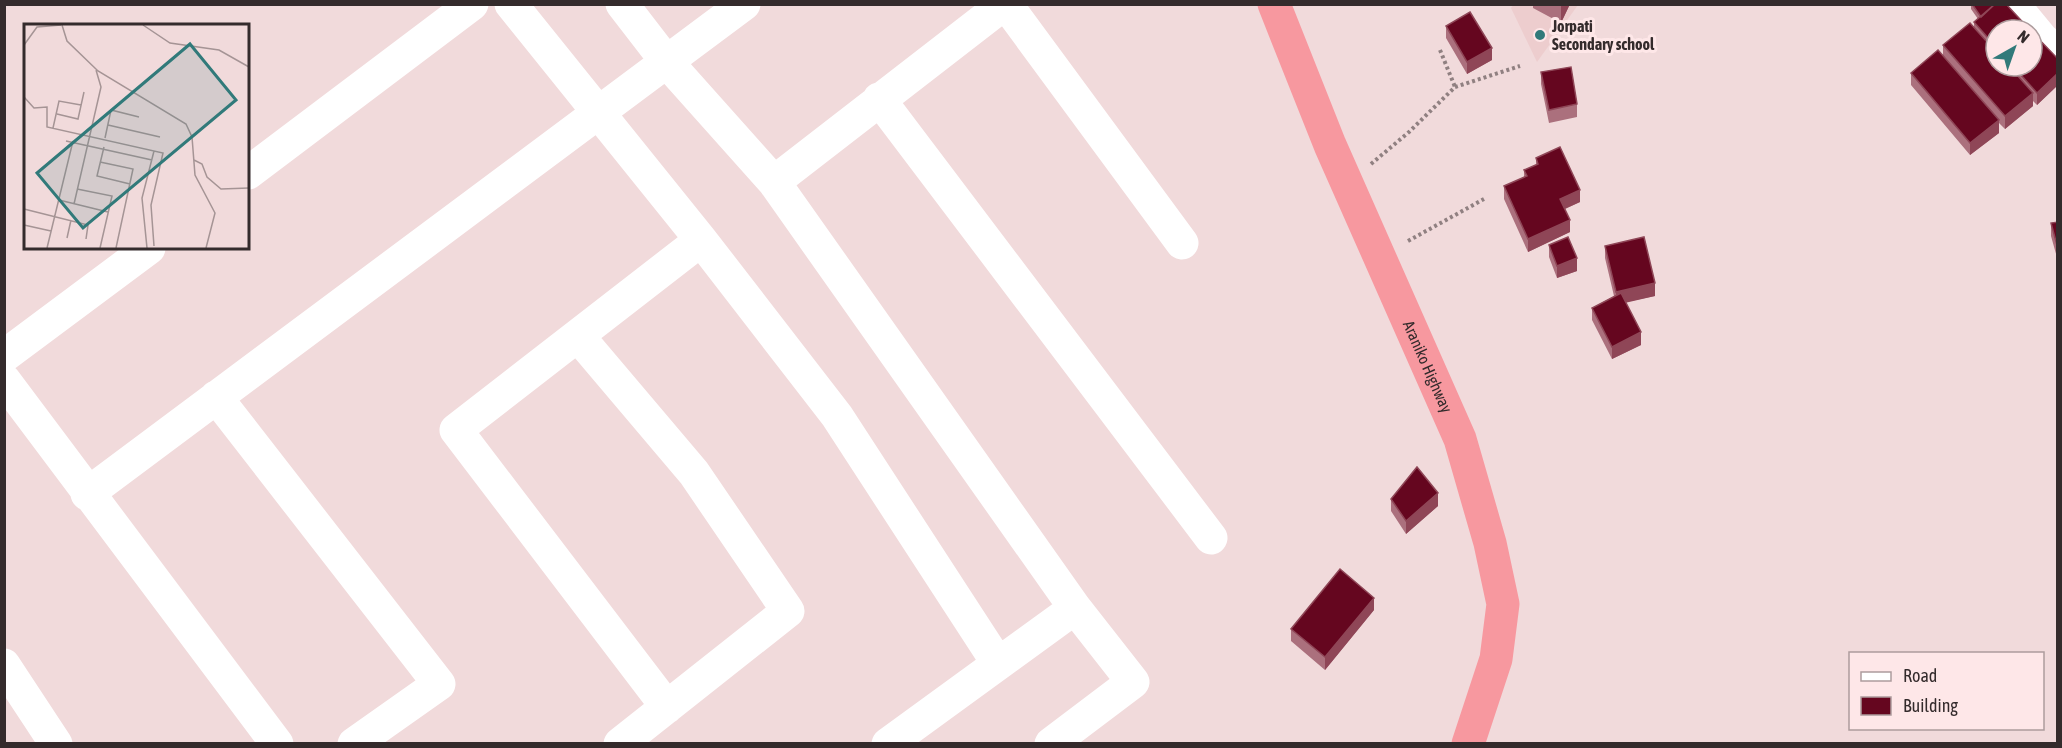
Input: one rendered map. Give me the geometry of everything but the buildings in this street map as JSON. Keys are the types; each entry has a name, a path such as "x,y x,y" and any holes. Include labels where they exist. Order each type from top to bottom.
{"highway":[{"name":"Araniko Highway","path":"1274,4 1376,251 1460,439 1490,543 1503,604 1496,659 1468,744"}],"street":[{"path":"249,172 472,4"},
{"path":"511,4 701,240 837,416 997,662"},
{"path":"622,4 666,61 774,182 1075,608 1133,682 1051,744"},
{"path":"87,494 744,4"},
{"path":"774,182 1005,4 1182,243"},
{"path":"2013,4 2042,39 2058,52"},
{"path":"879,99 1211,538"},
{"path":"667,707 456,430 701,240"},
{"path":"4,356 147,249"},
{"path":"578,336 694,473 788,610 620,744"},
{"path":"4,380 87,494 277,744"},
{"path":"216,397 439,684 354,744"},
{"path":"888,744 997,662 1075,608"},
{"path":"4,665 56,744"}],"path":[{"path":"1440,50 1455,87"},
{"path":"1348,183 1408,132 1455,87 1520,66"},
{"path":"1376,251 1411,240 1484,199"}],"shaded area":[{"name":"Jorpati Secondary school","path":"1514,4 1578,5 1537,62 1511,8"}],"place":[{"name":"Jorpati Secondary school","path":"1540,35"}]}
